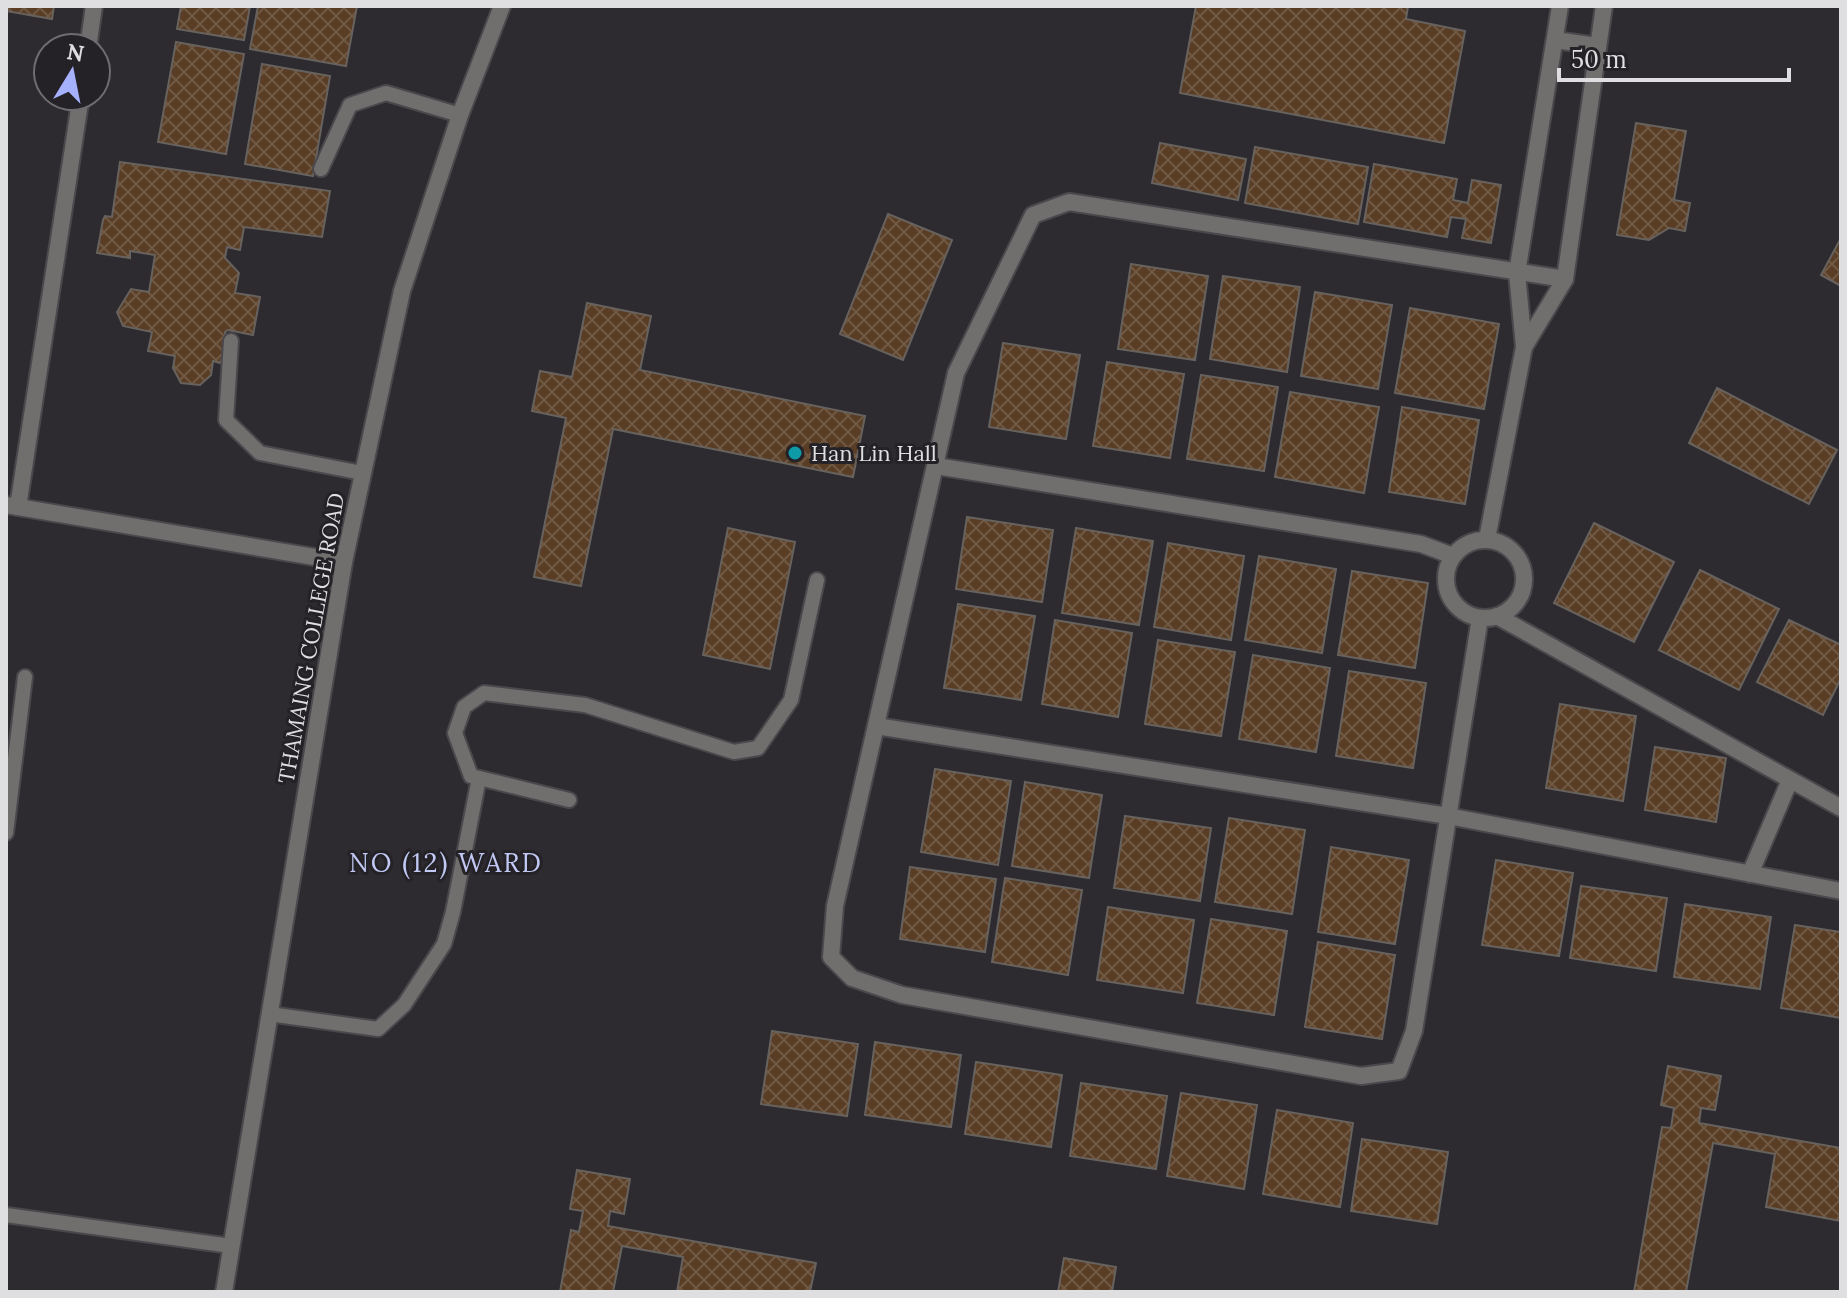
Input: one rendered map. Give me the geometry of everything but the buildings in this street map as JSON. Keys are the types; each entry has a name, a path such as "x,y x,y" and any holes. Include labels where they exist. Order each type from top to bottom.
{"street":[{"path":"90,32 94,6"},
{"name":"THAMAING COLLEGE ROAD","path":"224,1292 344,562 362,473 402,291 460,115 502,6"},
{"path":"1487,539 1524,347 1517,273 1560,6"},
{"path":"1524,347 1565,279 1604,6"},
{"path":"1555,40 1597,46"},
{"path":"78,112 12,506 344,562"},
{"path":"1480,618 1414,1031 1399,1071 1361,1076 902,995 852,978 831,957 835,906 956,373 1033,215 1069,202 1565,279"},
{"path":"936,466 1421,544 1453,556"},
{"path":"1487,539 1500,542 1512,550 1524,573 1524,587 1519,600 1510,610 1497,616 1480,618 1467,614 1456,605 1449,594 1447,568 1462,546 1487,539"},
{"path":"1497,616 1841,808"},
{"path":"876,726 1448,816 1841,891"},
{"path":"1750,874 1790,780"}],"lane":[{"path":"321,169 350,105 386,93 460,115"},
{"path":"231,341 226,420 260,453 362,473"},
{"path":"569,800 471,776 455,733 464,707 484,693 585,705 734,752 758,748 791,700 817,580"},
{"path":"6,833 25,677"},
{"path":"269,1014 378,1029 404,1005 444,944 479,778"},
{"path":"6,1215 231,1246"}],"place":[{"name":"Han Lin Hall","path":"795,453"}],"district":[{"name":"NO (12) WARD","path":"446,862"}]}
